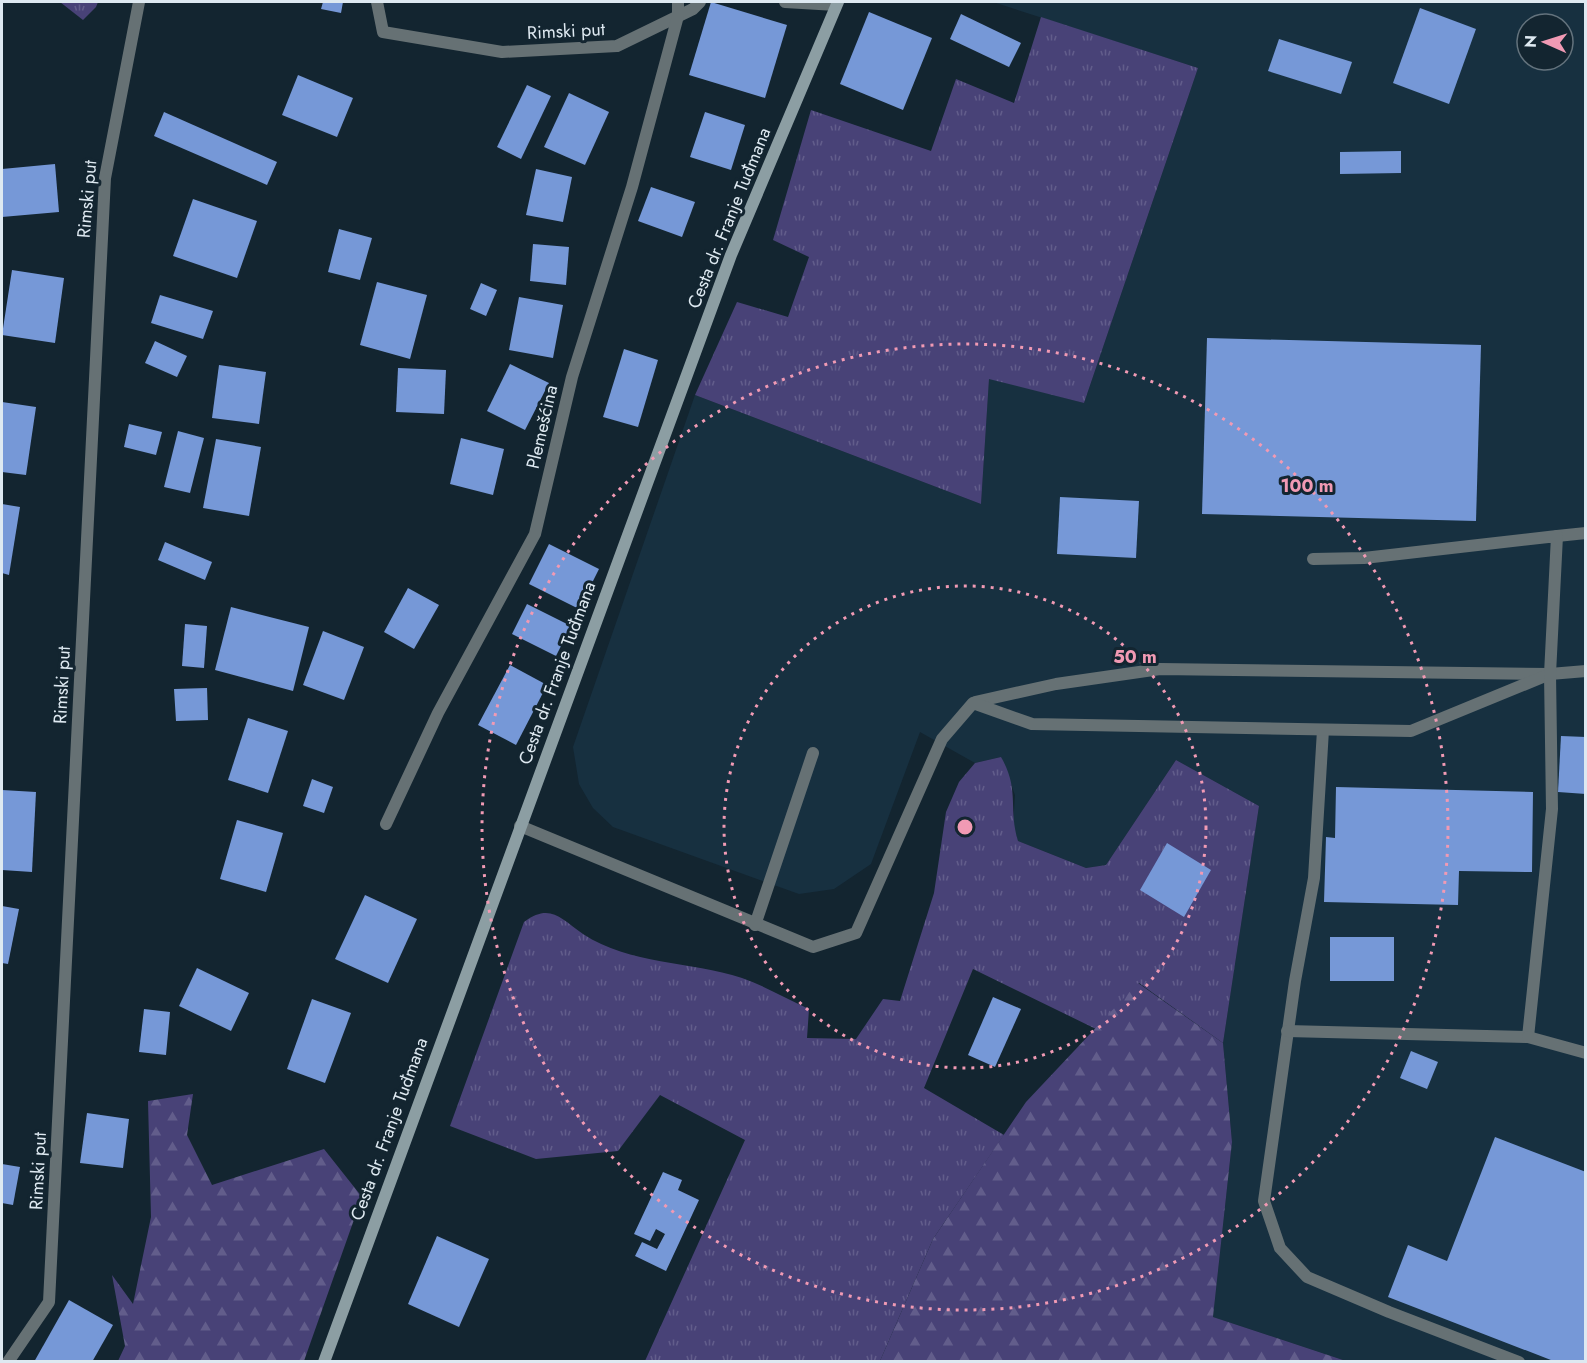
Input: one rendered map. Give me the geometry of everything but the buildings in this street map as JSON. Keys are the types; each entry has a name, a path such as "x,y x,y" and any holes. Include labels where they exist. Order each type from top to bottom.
{"main road":[{"name":"Cesta dr. Franje Tuđmana","path":"324,1362 731,255 837,3"}],"street":[{"name":"Rimski put","path":"8,1362 49,1302 105,178 139,2"},
{"name":"Rimski put","path":"377,2 383,32 502,52 617,46 693,9 700,2"},
{"name":"Plemešćina","path":"386,824 438,713 535,534 572,377 633,187 678,16 678,2"},
{"path":"784,2 837,3"},
{"path":"1313,559 1364,558 1586,533"},
{"path":"1528,1037 1552,809 1550,674 1557,536"},
{"path":"520,825 755,925 813,947 856,933 942,739 973,703 1056,684 1160,669 1550,674 1586,671"},
{"path":"973,703 1032,724 1411,731 1550,674"},
{"path":"1323,730 1314,878 1287,1030 1264,1201 1280,1248 1307,1277 1389,1312 1519,1362"},
{"path":"755,925 813,753"},
{"path":"1287,1030 1528,1037 1586,1053"}],"shaded area":[{"path":"993,2 1585,2 1585,1361 1346,1361 1213,1317 1232,1142 1223,1043 1259,806 1176,760 1106,865 1086,868 1018,841 1013,826 1015,795 1001,757 975,763 920,732 871,864 834,889 799,894 613,827 593,808 579,784 573,747 695,395 981,504 989,378 1084,403 1198,68"}],"green space":[{"path":"60,2 98,2 83,20"},
{"path":"1041,17 1198,68 1084,403 989,379 981,504 695,395 737,302 788,317 809,257 773,240 811,110 931,151 956,79 1014,103"},
{"path":"1001,757 1010,779 1018,841 1086,868 1106,865 1176,760 1259,806 1223,1043 1139,983 1096,1029 973,969 924,1088 1004,1135 933,1239 880,1361 645,1361 745,1140 660,1095 618,1151 536,1159 450,1126 524,922 533,916 548,913 561,918 601,944 620,952 742,978 809,1009 807,1038 856,1039 883,999 900,1001 934,893 946,812 959,782 975,763"},
{"path":"1138,983 1223,1043 1232,1142 1213,1317 1346,1361 880,1361 933,1239 1026,1102"},
{"path":"193,1094 187,1135 212,1185 324,1149 362,1197 304,1361 118,1361 125,1346 112,1275 133,1304 151,1217 148,1101"}]}
